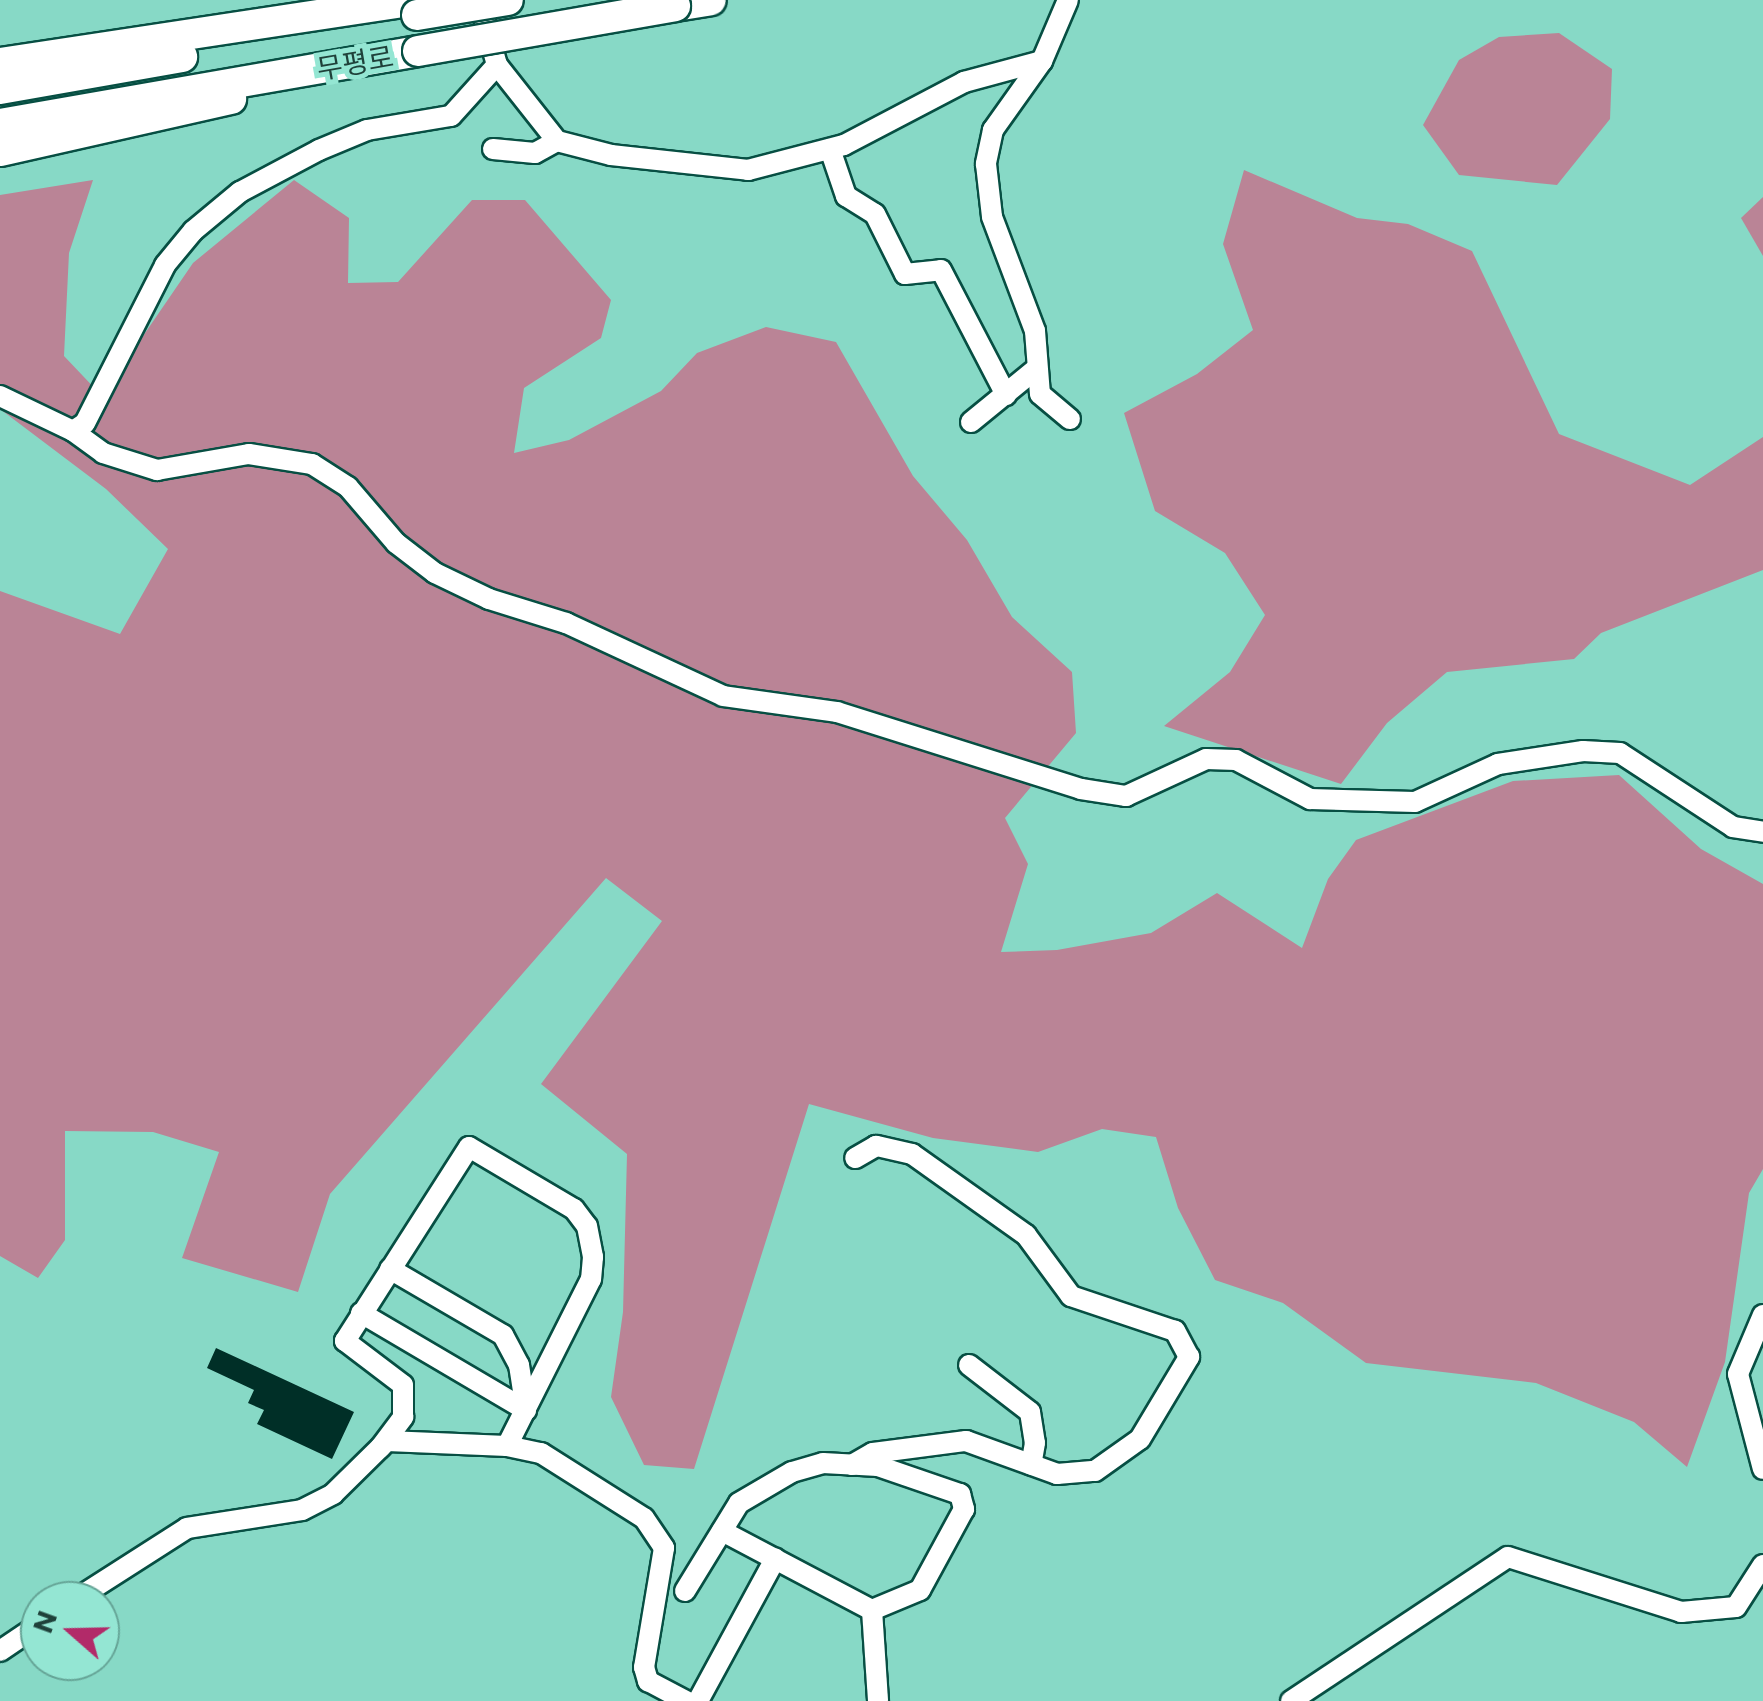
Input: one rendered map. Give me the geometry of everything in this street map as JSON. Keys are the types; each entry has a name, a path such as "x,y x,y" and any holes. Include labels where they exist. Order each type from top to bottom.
{"highway":[{"name":"무평로","path":"0,89 418,8 508,0"},
{"name":"무평로","path":"0,124 711,0"},
{"path":"0,64 418,8"},
{"path":"0,151 184,114 331,66"}],"street":[{"path":"479,0 497,64 557,142 611,155 748,170 830,150 964,82 1042,61"},
{"path":"1068,0 1042,61 993,130 986,164 992,217 1030,314 1040,394 1070,419"},
{"path":"72,432 85,422 165,265 205,222 240,192 320,150 367,130 450,116 497,64"},
{"path":"493,149 534,153 557,142"},
{"path":"830,150 846,196 875,214 905,274 940,270 1006,395"},
{"path":"971,422 1037,368"},
{"path":"0,396 72,432 104,453 157,470 248,454 312,464 348,487 396,543 435,573 489,599 566,623 723,696 838,712 1081,789 1126,796 1206,759 1255,766 1280,787 1310,799 1416,802 1498,764 1584,751 1620,753 1732,827 1763,832"},
{"path":"852,1464 873,1453 966,1441 1030,1465 1079,1474 1127,1452 1185,1368 1184,1342 1175,1331 1071,1296 1026,1235 912,1154 876,1146 855,1158"},
{"path":"376,1453 403,1417 403,1385 345,1342 469,1148 574,1209 587,1226 591,1279 507,1446"},
{"path":"390,1268 503,1336 519,1365 526,1410"},
{"path":"361,1312 526,1410"},
{"path":"1763,1315 1738,1374 1763,1469"},
{"path":"970,1365 1030,1412 1035,1443 1030,1465"},
{"path":"104,1581 187,1528 302,1510 333,1494 388,1441 507,1446 541,1453 644,1518 664,1548 644,1667 648,1681 686,1701"},
{"path":"686,1591 722,1531 756,1488 823,1463 852,1464 934,1481 960,1494 964,1508 920,1590 872,1610"},
{"path":"722,1531 872,1610"},
{"path":"1291,1701 1508,1557 1681,1612 1736,1607 1763,1565"},
{"path":"698,1701 775,1559"},
{"path":"872,1610 878,1701"}],"shaded area":[{"path":"1559,33 1612,69 1610,119 1557,185 1459,175 1423,125 1459,60 1499,37"},
{"path":"1244,170 1357,218 1408,224 1472,251 1559,434 1690,485 1763,437 1763,570 1601,633 1574,659 1447,672 1387,723 1341,784 1164,726 1230,672 1265,615 1225,553 1155,511 1124,413 1197,374 1253,330 1223,244"},
{"path":"93,180 69,253 64,356 102,396 193,263 294,180 349,218 348,283 398,282 472,200 525,200 611,300 601,338 524,388 514,453 569,440 661,391 697,353 766,327 836,342 913,476 967,540 1012,617 1072,672 1076,733 1005,818 1028,864 1001,952 1057,950 1151,933 1217,893 1302,948 1328,879 1356,840 1513,781 1619,775 1701,849 1763,884 1763,1169 1749,1193 1725,1362 1687,1467 1634,1422 1536,1383 1366,1363 1283,1303 1215,1280 1178,1208 1156,1137 1102,1129 1038,1152 933,1138 809,1104 694,1469 644,1465 611,1397 623,1312 627,1154 541,1084 662,921 606,878 330,1194 298,1292 182,1258 219,1152 153,1132 65,1131 65,1240 38,1278 0,1256 0,591 120,634 168,549 106,489 0,409 0,195"},
{"path":"1763,197 1763,256 1741,218"}],"building":[{"path":"216,1348 354,1412 332,1459 257,1424 264,1410 248,1403 254,1390 207,1368"}]}
